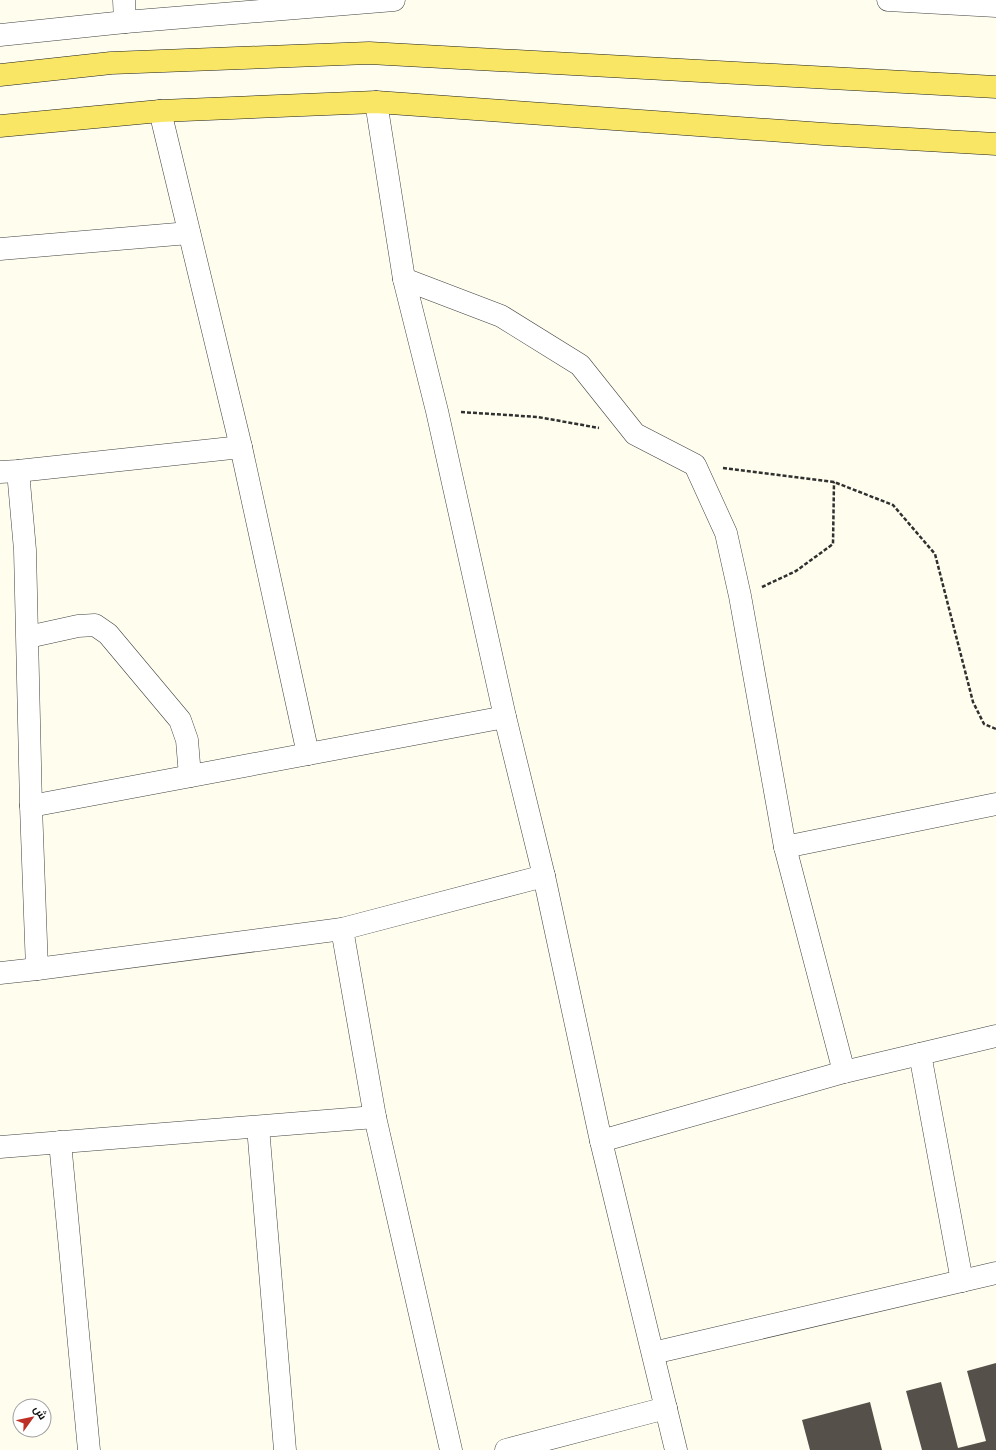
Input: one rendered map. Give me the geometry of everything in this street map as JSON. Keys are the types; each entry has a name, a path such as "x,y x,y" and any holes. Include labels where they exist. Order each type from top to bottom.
{"main road":[{"path":"0,75 110,63 369,53 996,87"},
{"path":"0,126 160,111 376,102 824,134 996,144"}],"street":[{"path":"124,0 125,22"},
{"path":"0,35 125,22 394,0"},
{"path":"888,0 996,6"},
{"path":"376,102 404,280 437,411 505,717 544,876 601,1141 676,1450"},
{"path":"160,111 241,447 308,754"},
{"path":"0,249 189,233"},
{"path":"404,280 501,316 580,365 635,434 695,465 726,533 740,596 785,847 844,1072"},
{"path":"37,969 31,806 25,550 9,472 241,447"},
{"path":"28,637 78,626 95,625 108,634 180,720 187,740 190,776"},
{"path":"31,806 505,717"},
{"path":"785,847 996,804"},
{"path":"0,973 342,929 544,876"},
{"path":"342,929 375,1118 451,1450"},
{"path":"601,1141 844,1072 996,1036"},
{"path":"920,1054 962,1281"},
{"path":"0,1147 375,1118"},
{"path":"258,1127 285,1450"},
{"path":"60,1142 90,1450"},
{"path":"653,1353 996,1273"},
{"path":"506,1450 666,1408"}],"path":[{"path":"437,411 538,416 635,434"},
{"path":"695,465 834,482 893,505 935,554 973,702 984,724 996,729"},
{"path":"740,596 796,571 833,544 834,482"}],"building":[{"path":"996,1363 996,1450 922,1450 906,1391 941,1382 958,1448 986,1441 967,1371"},
{"path":"870,1402 882,1450 810,1450 802,1420"}]}
